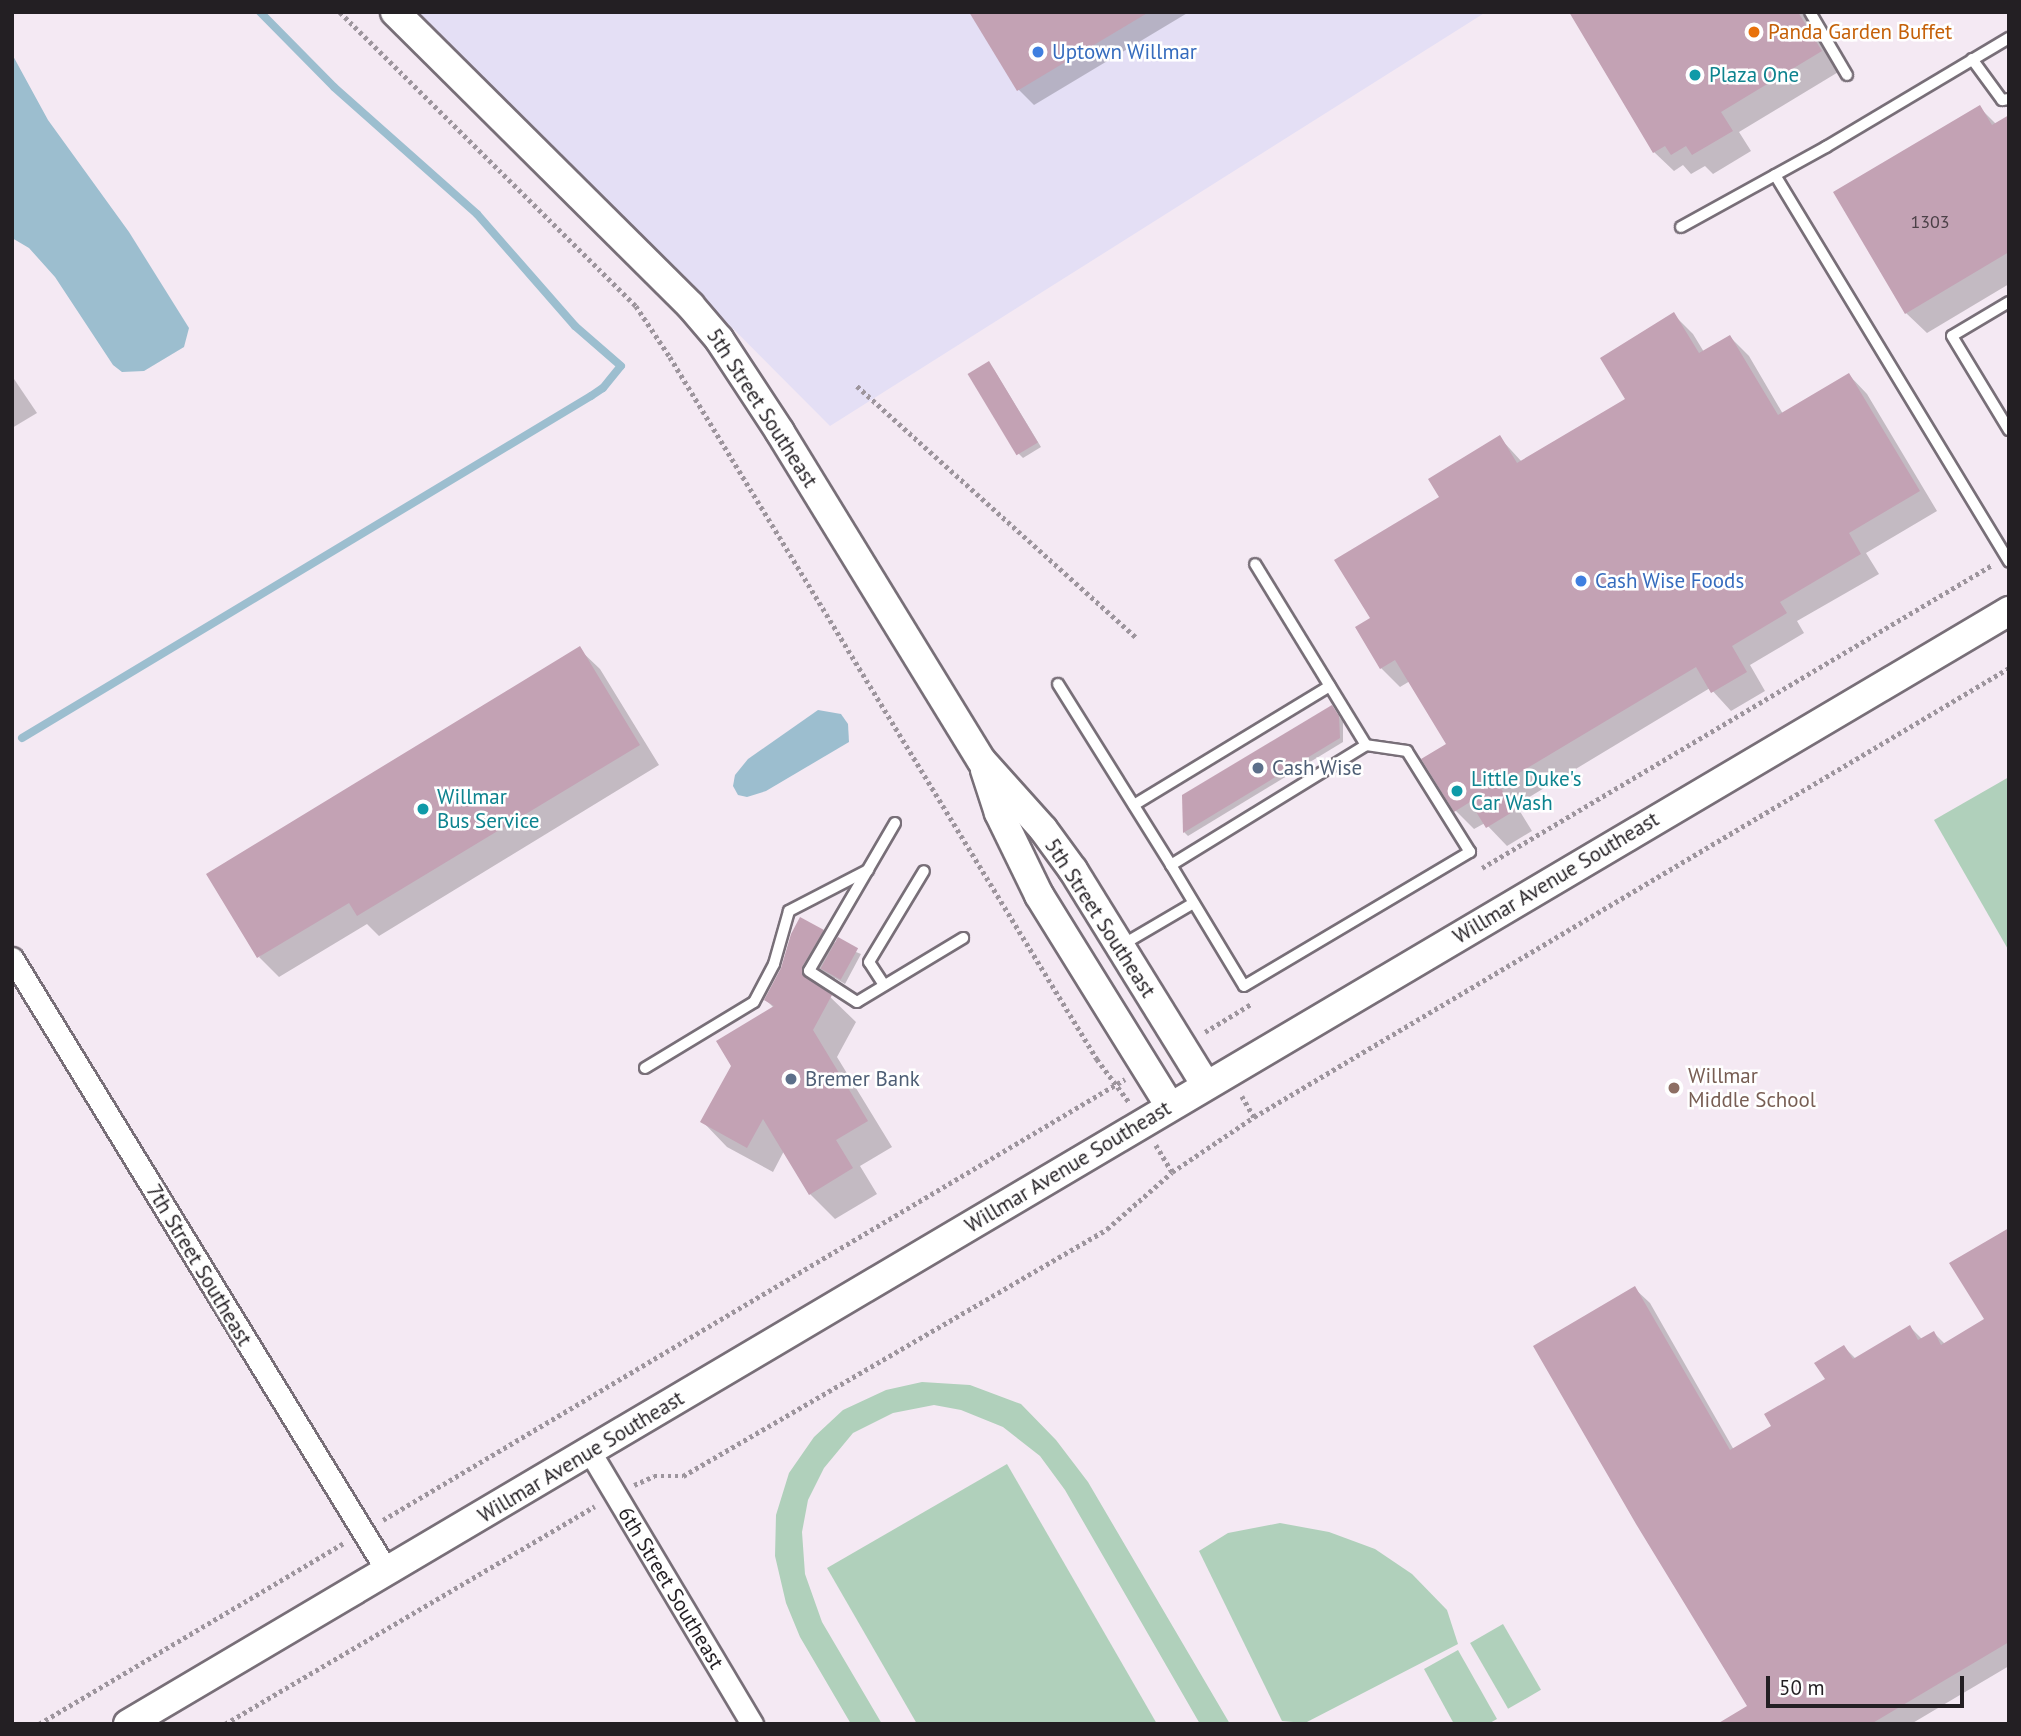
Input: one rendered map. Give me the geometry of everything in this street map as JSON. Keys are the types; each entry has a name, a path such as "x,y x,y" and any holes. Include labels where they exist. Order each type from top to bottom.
{"main road":[{"name":"5th Street Southeast","path":"395,12 690,305 719,338 780,432 982,761 1043,829 1206,1085"},
{"name":"Willmar Avenue Southeast","path":"128,1724 2009,611"},
{"name":"5th Street Southeast","path":"982,761 1017,855 1170,1106"}],"street":[{"name":"7th Street Southeast","path":"12,958 387,1571"},
{"name":"6th Street Southeast","path":"590,1452 752,1724"}],"lane":[{"path":"1810,12 1847,75"},
{"path":"1681,227 2009,38"},
{"path":"1972,60 2002,100 2009,99"},
{"path":"1775,174 2007,560"},
{"path":"2009,302 1952,336 2009,430"},
{"path":"1255,564 1366,745"},
{"path":"1058,684 1244,986 1470,852 1407,751 1366,745 1171,865"},
{"path":"1134,805 1330,686"},
{"path":"895,823 809,971 856,1002 963,938"},
{"path":"645,1068 754,1002 774,964 789,911 868,870"},
{"path":"884,985 869,962 924,871"},
{"path":"1120,947 1192,904"}],"path":[{"path":"340,12 636,306 670,357 1097,1059 1143,1122 1172,1172"},
{"path":"857,386 1136,637"},
{"path":"1480,869 2007,560"},
{"path":"225,1724 616,1493 654,1476 683,1476 1107,1229 1172,1172 1254,1117 2009,668"},
{"path":"1181,1046 1253,1003"},
{"path":"39,1724 1146,1067"}],"shaded area":[{"path":"418,12 1486,12 830,426"}],"green space":[{"path":"2009,777 2009,951 1934,820"},
{"path":"922,1382 970,1385 1021,1404 1056,1440 1088,1482 1230,1724 1200,1724 1065,1490 1040,1456 1003,1427 961,1410 934,1405 893,1413 853,1433 824,1468 808,1500 802,1532 805,1574 822,1622 882,1724 851,1724 800,1637 786,1603 775,1556 776,1515 789,1473 814,1437 843,1410 886,1390"},
{"path":"1007,1464 1157,1724 917,1724 827,1568"},
{"path":"1280,1523 1329,1532 1375,1549 1412,1574 1447,1610 1458,1644 1305,1723 1282,1721 1199,1551 1228,1533"},
{"path":"1503,1624 1541,1690 1508,1709 1470,1643"},
{"path":"1458,1650 1497,1719 1488,1724 1454,1724 1424,1669"}],"water":[{"path":"12,54 48,120 129,232 189,328 184,347 144,371 122,372 113,365 55,277 29,248 12,238"},
{"path":"818,710 841,714 848,724 849,742 766,791 747,797 738,795 733,786 735,775 748,759"}],"building":[{"name":"Uptown Willmar","path":"969,12 1149,12 1017,91"},
{"name":"Plaza One","path":"1569,12 1798,12 1822,51 1721,112 1733,131 1692,155 1686,146 1671,155 1665,146 1653,153"},
{"path":"1980,105 1992,125 2009,115 2009,252 1905,314 1833,192"},
{"name":"Cash Wise Foods","path":"1674,312 1699,353 1730,335 1778,415 1849,373 1920,491 1849,533 1861,554 1780,602 1787,613 1732,646 1747,672 1711,693 1696,667 1499,785 1514,811 1486,828 1470,802 1454,812 1421,759 1446,744 1395,660 1380,669 1355,627 1370,618 1334,560 1439,497 1428,479 1500,435 1517,463 1625,399 1600,358"},
{"path":"989,361 1038,442 1016,455 968,374"},
{"name":"Willmar Bus Service","path":"580,646 640,745 357,916 349,903 257,958 206,874"},
{"path":"1332,705 1339,716 1340,738 1183,833 1182,795"},
{"path":"800,917 824,930 802,967 802,974 832,995 813,1030 868,1121 836,1140 853,1168 809,1195 763,1119 747,1148 700,1122 731,1066 716,1041 774,1006 764,1000 781,968 791,934"},
{"path":"838,937 858,948 841,980 821,968"},
{"path":"2009,1228 2009,1642 1871,1724 1717,1724 1747,1706 1636,1524 1533,1346 1635,1286 1730,1450 1771,1426 1764,1414 1825,1379 1814,1363 1844,1345 1853,1359 1910,1325 1918,1340 1934,1331 1941,1345 1984,1319 1949,1263"}],"waterway":[{"path":"22,738 591,396 603,388 621,366 575,326 477,214 334,87 260,12"}],"place":[{"name":"Panda Garden Buffet","path":"1754,32"},
{"name":"Uptown Willmar","path":"1038,52"},
{"name":"Plaza One","path":"1695,75"},
{"name":"Cash Wise Foods","path":"1581,581"},
{"name":"Cash Wise","path":"1258,768"},
{"name":"Little Duke's Car Wash","path":"1457,791"},
{"name":"Willmar Bus Service","path":"423,809"},
{"name":"Bremer Bank","path":"791,1079"},
{"name":"Willmar Middle School","path":"1674,1088"}]}
